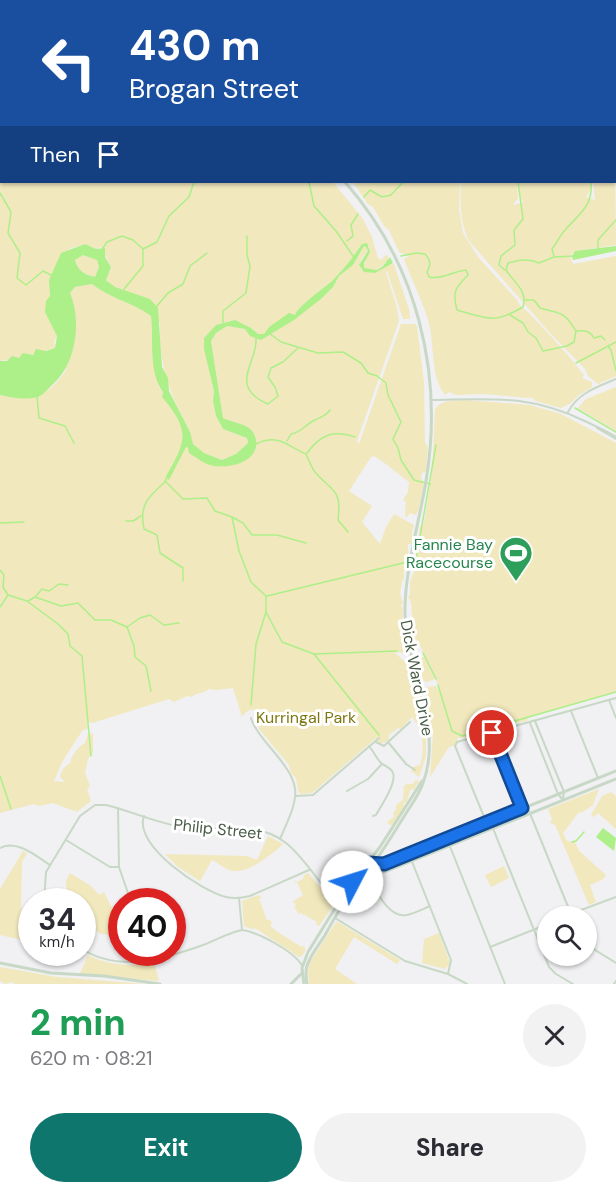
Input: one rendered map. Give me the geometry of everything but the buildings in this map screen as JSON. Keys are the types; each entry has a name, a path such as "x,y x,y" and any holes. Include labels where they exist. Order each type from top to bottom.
{"street":[{"name":"Dick Ward Drive","path":"346,183 371,215 398,263 421,324 428,352 432,428 427,478 405,600 406,629 428,729 428,765 421,788 394,828"},
{"path":"568,413 572,404 582,395 616,379"},
{"path":"431,400 519,400 543,404 568,413 616,438"},
{"path":"573,984 550,969 455,746 457,742 616,698"},
{"path":"609,700 616,718"},
{"path":"571,711 598,778"},
{"path":"251,718 257,731 289,770 296,785 292,813 280,839"},
{"path":"535,721 564,792 563,800"},
{"path":"375,741 384,747 410,722"},
{"path":"530,722 558,794 563,800"},
{"path":"492,733 525,815"},
{"path":"296,796 313,795 379,738"},
{"path":"388,742 406,764 415,770"},
{"path":"369,746 382,764 394,774 393,781 376,815 373,816"},
{"path":"347,791 368,779 382,764"},
{"path":"371,866 409,854 616,771"},
{"path":"362,877 374,876 616,779"},
{"name":"Philip Street","path":"66,840 80,816 95,805 118,808 183,828 253,830 280,839 290,847 342,906"},
{"path":"527,806 568,906"},
{"path":"118,808 119,867 126,888"},
{"path":"144,816 142,825 150,842 172,866 203,887 223,896 239,898 250,896 309,870"},
{"path":"306,984 308,962 342,906 379,856 394,828"},
{"path":"291,984 302,973 306,956 342,896 394,828"},
{"path":"447,839 505,984"},
{"path":"45,888 46,872 66,840 110,867 119,867"},
{"path":"0,848 11,844 20,846 50,865"},
{"path":"409,854 451,960 448,974"},
{"path":"379,856 382,862 387,862"},
{"path":"367,863 376,872 384,872"},
{"path":"374,885 382,903 401,914 407,915 430,906"},
{"path":"331,894 342,896"},
{"path":"592,906 616,897"},
{"path":"239,898 242,930"},
{"path":"335,918 405,961 448,974 467,984"},
{"path":"490,947 537,928"},
{"path":"186,949 242,930 255,932 296,958 303,966"},
{"path":"321,930 326,933"},
{"path":"597,951 616,963"},
{"path":"296,958 306,956"},
{"path":"0,963 51,974 104,976 160,984"},
{"path":"302,973 306,984"},
{"path":"297,984 306,984"}],"green space":[{"path":"0,183 334,183 363,219 372,237 378,258 382,260 388,255 388,260 377,270 364,268 369,246 362,244 332,281 306,302 295,315 269,327 264,334 258,334 234,320 216,325 204,338 214,391 216,416 223,429 247,438 248,443 236,454 222,460 202,452 193,444 166,376 161,351 160,323 128,292 114,287 106,279 111,267 101,247 96,249 85,244 69,249 49,280 48,318 57,336 54,342 55,348 0,361"},
{"path":"354,183 460,183 459,209 463,233 478,257 571,359 584,375 582,378 592,382 592,387 561,408 536,401 531,397 456,395 449,392 445,395 437,379 427,316 404,259 409,256 399,252 389,230 384,226 373,207 368,204"},
{"path":"461,183 517,183 518,198 514,205 524,202 520,199 518,183 590,183 591,189 586,197 595,200 593,183 615,183 616,245 576,251 570,255 573,264 616,256 616,376 598,384 588,376 585,369 469,241 462,219"},
{"name":"Kurringal Park","path":"364,246 368,251 361,260 360,268 376,273 394,264 409,309 410,319 403,319 387,271 399,321 357,441 359,444 401,324 416,324 424,383 425,442 428,448 426,472 422,473 421,478 424,485 418,512 415,515 410,513 407,517 405,516 406,502 403,500 408,492 409,482 374,456 371,457 349,491 372,506 362,522 380,544 394,514 414,525 412,544 408,544 409,558 404,565 404,579 400,594 403,603 401,606 403,608 402,625 406,635 407,650 404,653 394,652 405,662 408,659 410,672 416,684 416,694 419,697 416,699 424,721 426,756 419,777 411,771 413,767 420,765 423,752 422,740 419,728 412,717 401,729 398,728 389,735 388,741 379,744 376,738 312,793 301,794 289,765 259,729 257,713 252,709 242,717 233,688 209,689 174,702 169,699 92,723 87,721 88,728 82,731 62,762 54,781 65,782 60,777 62,771 85,743 88,734 93,733 93,752 88,759 85,773 90,786 87,789 91,801 77,812 53,803 39,806 34,804 0,813 0,395 21,398 38,395 60,379 66,370 70,293 75,287 92,284 151,315 159,387 163,392 162,397 182,427 182,447 188,448 212,466 238,464 250,457 256,448 248,427 223,418 211,341 216,333 227,326 245,329 251,336 261,340 321,299 333,287 339,276 353,265"},
{"path":"83,255 97,259 99,267 95,277 78,267 75,260"},
{"path":"616,387 616,431 578,408 586,399"},
{"name":"Fannie Bay Racecourse","path":"466,400 530,405 561,414 616,443 616,692 528,717 527,721 483,734 458,738 455,745 449,747 430,777 433,736 424,690 427,687 436,686 438,690 440,689 418,641 414,638 411,602 408,597 410,582 416,566 420,526 424,523 432,472 435,410 444,402"},
{"path":"416,656 424,657 435,679 427,682 422,680"},
{"path":"415,780 419,783 415,789 410,790 407,801 403,804 405,808 393,825 390,825 387,822 394,817 396,805 403,800 404,786 413,784"},
{"path":"599,789 593,805 579,812 563,833 566,840 570,842 574,840 579,851 606,875 602,880 590,885 596,902 589,905 555,825 550,823 552,819 548,809"},
{"path":"611,792 616,796 616,829 598,813 594,817 591,815 602,796"},
{"path":"268,836 283,844 260,862 240,871 233,871 212,860 200,881 178,867 165,854 247,856 257,860"},
{"path":"23,851 27,853 22,862 21,888 18,888 18,939 0,935 0,889"},
{"path":"504,866 509,878 491,887 485,875"},
{"path":"70,873 93,888 66,888 66,881"},
{"path":"308,873 333,902 333,906 319,926 317,922 299,914 294,907 295,903 292,902 303,895 297,882"},
{"path":"96,892 99,895 104,892 108,901 108,934 101,934 96,930"},
{"path":"259,895 262,898 259,899 267,920 272,923 270,925 276,931 305,947 302,956 299,957 255,928 244,926 242,901"},
{"path":"336,922 400,960 397,964 354,937 335,969 357,984 309,984 310,962"},
{"path":"439,933 450,964 445,969 422,963 424,939"},
{"path":"96,958 108,962 108,966 155,966 159,981 80,974 83,966 96,966"},
{"path":"0,967 57,977 145,984 14,984 13,982 5,984 0,981"}],"shaded area":[{"path":"367,243 370,252 364,268 377,270 390,257 393,263 375,273 364,272 359,265 368,251 364,246 353,265 339,276 333,287 294,320 261,340 250,336 245,329 227,326 216,333 211,341 223,418 249,428 256,438 256,448 253,454 242,462 228,466 211,465 189,453 186,447 169,480 166,476 178,454 182,436 181,427 162,397 163,392 155,375 151,316 92,284 75,287 70,293 76,316 76,329 67,366 60,376 38,397 19,398 0,395 0,361 7,361 12,356 19,358 23,353 33,355 36,349 46,351 55,348 57,336 45,312 46,301 50,296 49,280 61,253 85,244 96,249 105,248 105,257 111,267 106,280 115,287 150,299 158,308 162,367 168,378 169,391 190,432 193,444 204,453 222,460 236,454 248,443 247,438 223,429 216,416 214,391 204,349 204,338 216,325 235,320 258,334 264,334 269,327 289,313 295,315 306,302 332,281 362,244","holes":["83,255 97,260 99,267 95,277 82,271 75,260"]},
{"path":"616,246 616,251 573,260 572,256 575,251"},
{"path":"603,828 616,838 614,851 596,837"}],"waterway":[{"path":"103,248 107,242 122,236 133,240 143,249 157,242 169,216 189,197 194,183"},
{"path":"309,183 314,206 336,231 353,256"},
{"path":"364,197 370,190 382,197 391,195 402,183"},
{"path":"505,270 499,265 501,256 515,245 514,230 523,219 518,183"},
{"path":"554,256 552,249 588,203 591,183"},
{"path":"0,193 11,212 8,233 20,253 17,278 26,285 43,271 51,275"},
{"path":"347,241 353,236 351,225 358,214"},
{"path":"598,248 598,240 616,220"},
{"path":"223,325 223,311 246,293 250,266 247,255 247,236"},
{"path":"124,289 143,266 143,250"},
{"path":"156,307 168,293 183,284 190,266 207,253"},
{"path":"401,256 425,254 430,263 427,272 429,277 466,270 468,275 457,287 455,294 457,310 491,318 505,316 523,307 524,296 506,270 508,263 524,260 539,263 554,257 574,256"},
{"path":"510,315 523,323 528,332 536,338 543,351 567,346 574,342 576,331 565,317 540,308 534,300 525,300"},
{"path":"577,331 587,331 594,338 601,336 605,340"},
{"path":"269,333 281,342 318,353 343,352 361,363 368,373 386,383 388,395 401,422 393,439 401,460 414,480 430,484"},
{"path":"256,338 247,382 249,390 268,404 278,396 268,377 271,368 283,362 298,348"},
{"path":"576,363 616,342"},
{"path":"608,346 616,371"},
{"path":"37,396 39,418 65,426 74,443"},
{"path":"575,408 616,432"},
{"path":"287,441 291,434 324,416 330,410"},
{"path":"307,453 317,442 328,435 340,434 355,437"},
{"path":"256,444 277,440 306,454 315,472 337,496 338,520 348,532"},
{"path":"415,565 436,445"},
{"path":"168,476 165,481 183,499 207,498 215,511 232,517 239,551 251,582 266,596 266,612 282,642 314,654 397,651"},
{"path":"165,482 146,502 143,514 144,529 157,535 160,553 183,568 183,581"},
{"path":"126,521 133,521 141,516"},
{"path":"232,517 243,523 252,535 277,535 306,543"},
{"path":"0,523 24,522"},
{"path":"267,596 403,563 421,566"},
{"path":"0,570 4,575 3,587 8,595 27,601 58,624 68,634 70,646 82,656 91,756"},
{"path":"36,596 42,589 49,591 59,584 68,585"},
{"path":"0,607 8,595"},
{"path":"28,601 35,597 61,606 78,603 95,620 111,620 127,627 134,646 135,657 146,666 151,691"},
{"path":"251,705 256,644 266,612"},
{"path":"127,627 140,618 150,615 164,625 179,623"},
{"path":"423,653 436,679"},
{"path":"314,654 379,735"},
{"path":"438,685 452,731 462,736 616,692"},
{"path":"0,776 11,809"},
{"path":"572,842 584,832"}],"place":[{"name":"Fannie Bay Racecourse","path":"516,582"}],"route":[{"path":"352,882 367,863 384,864 522,808 492,733"}]}
